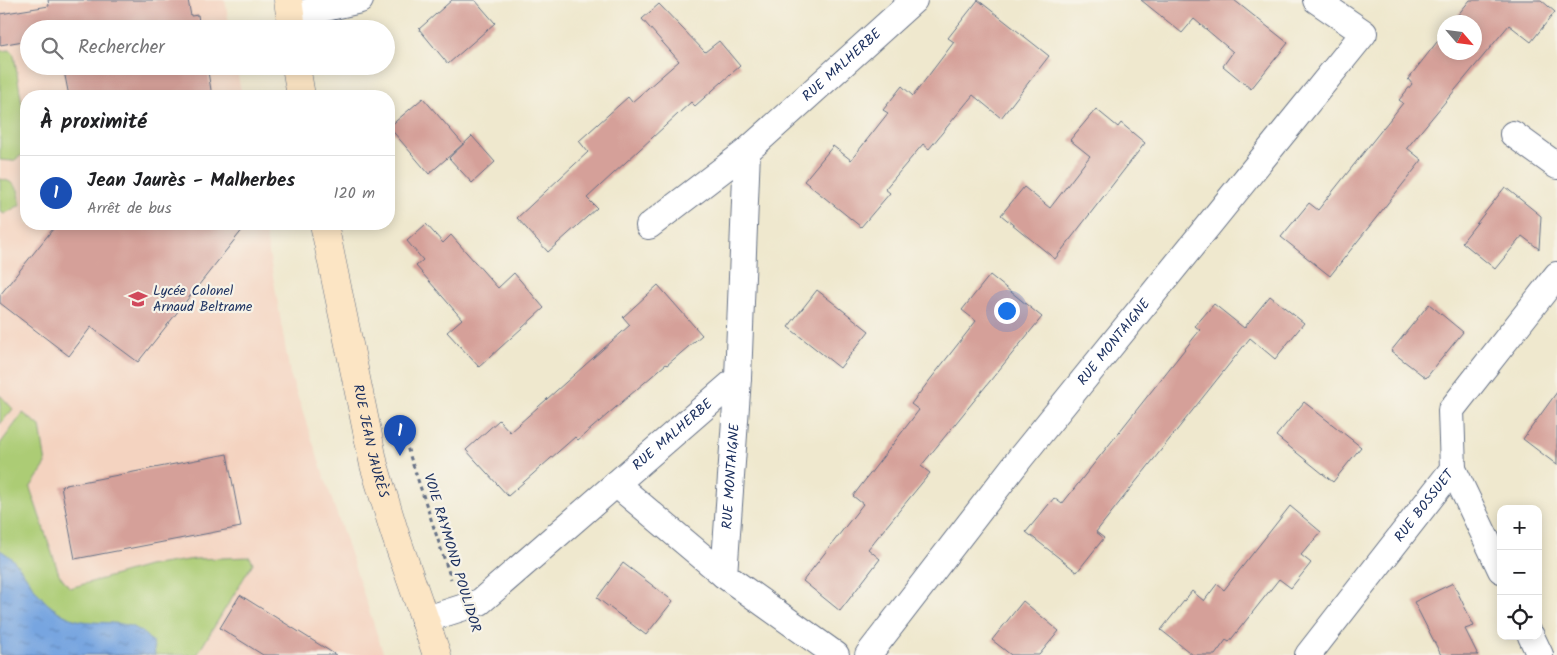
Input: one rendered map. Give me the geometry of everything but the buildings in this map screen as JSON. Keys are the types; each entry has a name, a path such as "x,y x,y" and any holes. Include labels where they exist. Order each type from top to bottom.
{"main road":[{"path":"298,75 300,90"},
{"name":"RUE JEAN JAURÈS","path":"325,230 374,465 437,655"}],"street":[{"path":"290,15 360,0"},
{"name":"RUE MALHERBE","path":"649,226 747,150 914,0"},
{"name":"RUE MONTAIGNE","path":"868,655 1021,457 1364,33 1316,0"},
{"path":"1513,134 1557,166"},
{"path":"738,378 747,150"},
{"name":"RUE BOSSUET","path":"1308,655 1453,469 1451,410 1557,276"},
{"name":"RUE MALHERBE","path":"424,620 480,602 738,378"},
{"name":"RUE MONTAIGNE","path":"724,575 738,378"},
{"path":"1453,469 1497,562"},
{"path":"616,484 724,575 836,655"},
{"path":"1534,640 1540,655"}],"path":[{"name":"VOIE RAYMOND POULIDOR","path":"398,418 460,608"}],"shaded area":[{"name":"Lycée Colonel Arnaud Beltrame","path":"0,0 225,0 228,20 20,20 20,75 238,75 241,90 20,90 20,230 265,230 290,374 384,655 0,655"}],"green space":[{"path":"10,50 14,55 20,92 20,156 13,161 0,160 0,51"},
{"path":"0,179 14,184 20,199 20,205 4,214 0,211"},
{"path":"0,395 13,409 0,424"},
{"path":"23,413 40,426 46,464 30,488 59,574 70,588 148,566 195,559 250,557 253,563 197,655 0,655 0,444"}],"water":[{"path":"0,550 13,560 43,599 56,610 73,619 121,624 139,630 153,643 155,655 0,655"}],"place":[{"name":"Lycée Colonel Arnaud Beltrame","path":"138,299"},
{"name":"Jean Jaurès - Malherbes","path":"400,456"}]}
